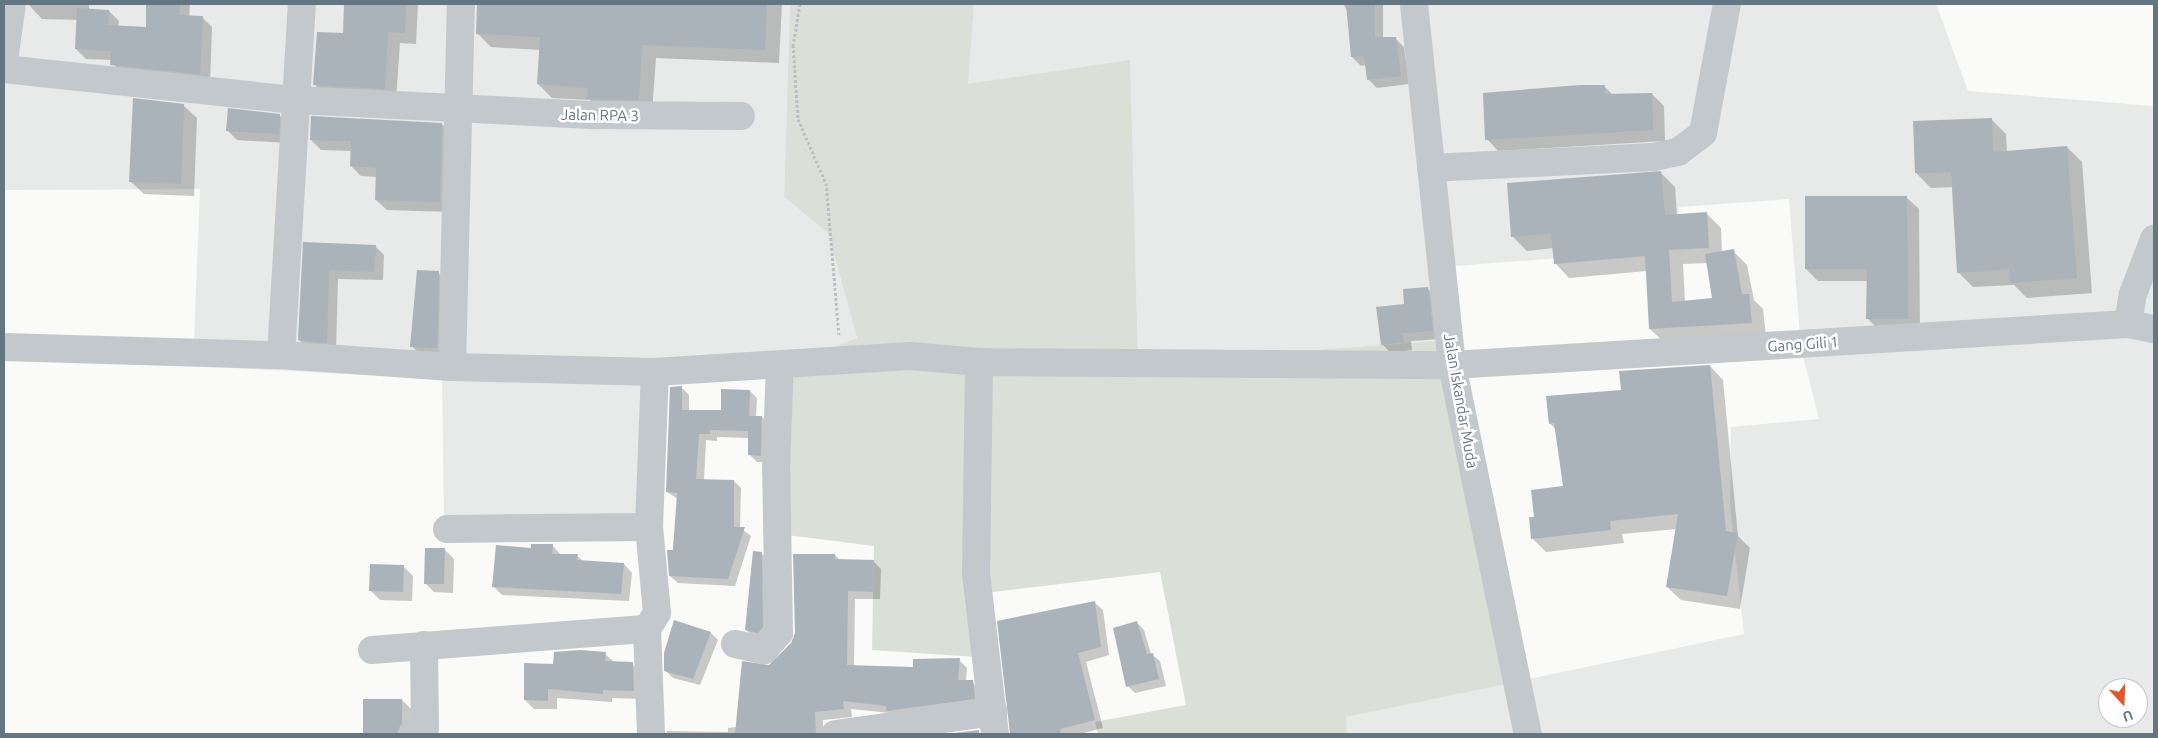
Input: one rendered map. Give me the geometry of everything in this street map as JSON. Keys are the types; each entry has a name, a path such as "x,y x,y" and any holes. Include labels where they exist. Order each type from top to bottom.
{"street":[{"path":"4,60 12,4"},
{"path":"281,355 302,4"},
{"path":"452,367 461,4"},
{"name":"Jalan Iskandar Muda","path":"1414,4 1452,365 1528,734"},
{"path":"1431,168 1654,157 1678,152 1702,133 1727,4"},
{"name":"Jalan RPA 3","path":"4,69 296,100 459,110 741,116"},
{"path":"2128,324 2133,294 2154,239"},
{"name":"Gang Gili 1","path":"4,347 281,355 452,367 655,372 780,367 841,360 910,356 979,362 1452,365 2128,324 2154,330"},
{"path":"835,734 994,723 976,573 979,362"},
{"path":"735,644 764,650 779,633 776,470 780,367"},
{"path":"651,734 647,629 657,612 649,527 655,372"},
{"path":"446,529 649,527"},
{"path":"372,650 647,629"},
{"path":"412,734 425,728 424,645"}],"path":[{"path":"800,4 794,45 798,119 826,183 841,360"}],"shaded area":[{"path":"4,4 790,4 784,197 828,233 857,338 794,363 647,369 642,521 444,518 442,379 193,366 200,189 4,190"},
{"path":"790,4 974,4 968,84 1130,60 1138,363 1435,341 1521,681 1346,717 1347,734 1098,734 1095,722 1186,705 1160,572 977,594 977,657 872,650 874,546 787,535 794,363 857,338 828,233 784,197"},
{"path":"974,4 1936,4 1968,91 2154,106 2154,734 1347,734 1346,717 1744,634 1730,505 1731,427 1819,419 1801,348 1789,199 1679,207 1677,249 1429,268 1435,341 1138,363 967,84"}],"building":[{"path":"146,4 180,4 179,15 203,16 200,74 110,65 111,51 75,49 77,8 109,10 108,25 146,27"},
{"path":"344,4 406,4 405,33 388,32 385,89 313,85 317,32 343,33"},
{"path":"477,4 767,4 765,50 642,45 639,100 587,99 588,88 537,84 540,37 476,34"},
{"path":"1346,4 1375,4 1375,37 1396,37 1401,76 1367,80 1364,56 1351,57"},
{"path":"1580,85 1605,85 1605,94 1652,93 1653,130 1485,140 1483,93"},
{"path":"133,98 184,104 181,184 129,182"},
{"path":"228,108 280,114 279,134 226,131"},
{"path":"311,116 442,123 440,202 375,200 376,168 350,166 351,141 310,140"},
{"path":"1992,118 1993,152 2067,146 2077,278 2010,283 2009,269 1957,273 1951,172 1915,173 1913,121"},
{"path":"1661,171 1665,215 1707,212 1709,248 1669,250 1672,302 1712,298 1705,254 1734,249 1742,294 1749,294 1752,323 1649,329 1645,256 1554,264 1551,234 1511,237 1507,183"},
{"path":"1805,196 1907,196 1908,319 1866,319 1867,269 1805,269"},
{"path":"303,242 376,245 374,272 329,270 327,343 298,340"},
{"path":"417,270 439,271 437,348 410,347"},
{"path":"1428,287 1433,331 1402,333 1404,342 1381,345 1376,307 1404,304 1403,289"},
{"path":"1710,365 1726,531 1738,533 1727,596 1666,587 1678,514 1610,521 1611,530 1531,539 1529,517 1534,517 1531,490 1563,486 1554,423 1549,424 1546,396 1621,390 1619,371"},
{"path":"682,386 682,410 721,410 721,389 750,390 749,416 762,416 761,456 748,455 748,431 710,430 710,434 699,434 696,479 734,480 734,527 745,527 728,579 669,576 667,550 673,550 677,493 666,492 670,387"},
{"path":"531,544 553,544 552,554 578,554 577,560 624,563 621,594 492,587 496,545 531,548"},
{"path":"425,548 445,548 444,584 424,584"},
{"path":"753,551 762,552 763,627 758,633 745,630"},
{"path":"793,554 835,554 835,559 874,560 873,592 848,591 847,665 913,667 913,659 960,658 958,680 973,680 975,699 886,711 886,706 843,701 844,709 815,712 816,734 735,734 742,661 769,665 791,643 795,633"},
{"path":"370,564 404,565 403,592 369,591"},
{"path":"1095,601 1101,647 1078,653 1095,720 1060,729 1061,734 1010,734 997,621"},
{"path":"674,620 711,632 693,679 664,671 664,653"},
{"path":"1137,621 1147,654 1153,653 1159,679 1126,687 1113,628"},
{"path":"580,650 606,652 605,661 633,662 634,691 603,690 603,694 548,689 548,701 524,700 524,663 553,664 554,652"},
{"path":"363,699 402,699 402,723 397,734 363,734"},
{"path":"979,730 979,734 946,734"}]}
